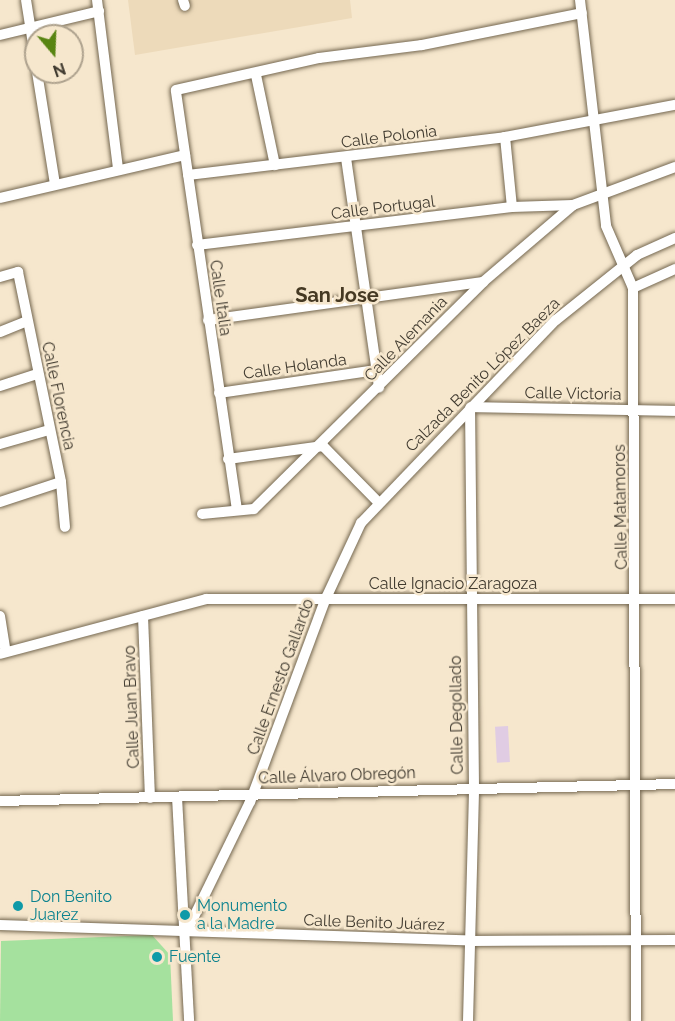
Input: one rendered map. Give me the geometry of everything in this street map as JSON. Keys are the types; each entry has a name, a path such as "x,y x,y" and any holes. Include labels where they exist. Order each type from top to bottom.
{"street":[{"path":"26,0 30,24"},
{"name":"Calle Matamoros","path":"580,0 606,226 621,267 633,288 637,599 634,939 636,1021"},
{"path":"40,24 98,6 118,168"},
{"path":"275,165 256,75 319,58 422,45 582,13"},
{"path":"0,35 24,29"},
{"name":"Calle Italia","path":"237,510 176,90 256,75"},
{"path":"39,84 55,184"},
{"name":"Calle Polonia","path":"188,176 346,158 595,124 675,105"},
{"path":"505,137 512,207"},
{"path":"0,198 118,168 185,155"},
{"path":"346,158 358,226 365,298 379,388"},
{"name":"Calle Alemania","path":"202,514 254,509 323,446 483,282 573,205 675,167"},
{"name":"Calle Portugal","path":"197,245 512,207 573,205"},
{"name":"Calzada Benito López Baeza","path":"379,503 556,320 621,267 675,238"},
{"path":"633,288 675,269"},
{"name":"Calle Florencia","path":"0,277 18,272 61,482 64,527"},
{"path":"208,320 483,282"},
{"path":"0,332 27,321"},
{"name":"Calle Holanda","path":"219,393 376,370"},
{"path":"0,386 38,374"},
{"name":"Calle Victoria","path":"470,408 675,411"},
{"name":"Calle Degollado","path":"468,1021 474,787 470,599 470,408"},
{"path":"0,444 49,430"},
{"path":"228,459 323,446 379,503"},
{"path":"0,502 61,482"},
{"name":"Calle Ernesto Gallardo","path":"186,931 254,794 326,598 351,540 379,503"},
{"name":"Calle Ignacio Zaragoza","path":"3,653 206,599 675,600"},
{"path":"0,616 3,653"},
{"name":"Calle Juan Bravo","path":"143,616 150,798"},
{"name":"Calle Álvaro Obregón","path":"0,801 474,787 675,784"},
{"path":"177,797 186,931 189,1021"},
{"name":"Calle Benito Juárez","path":"0,925 471,941 675,940"}],"shaded area":[{"path":"128,0 350,0 352,18 135,55"}],"green space":[{"path":"152,935 170,955 173,1021 0,1021 1,941"}],"building":[{"path":"508,726 510,762 497,763 495,727"}],"place":[{"name":"Don Benito Juarez","path":"18,906"},
{"name":"Monumento a la Madre","path":"185,915"},
{"name":"Fuente","path":"157,957"}],"district":[{"name":"San Jose","path":"337,295"}]}
